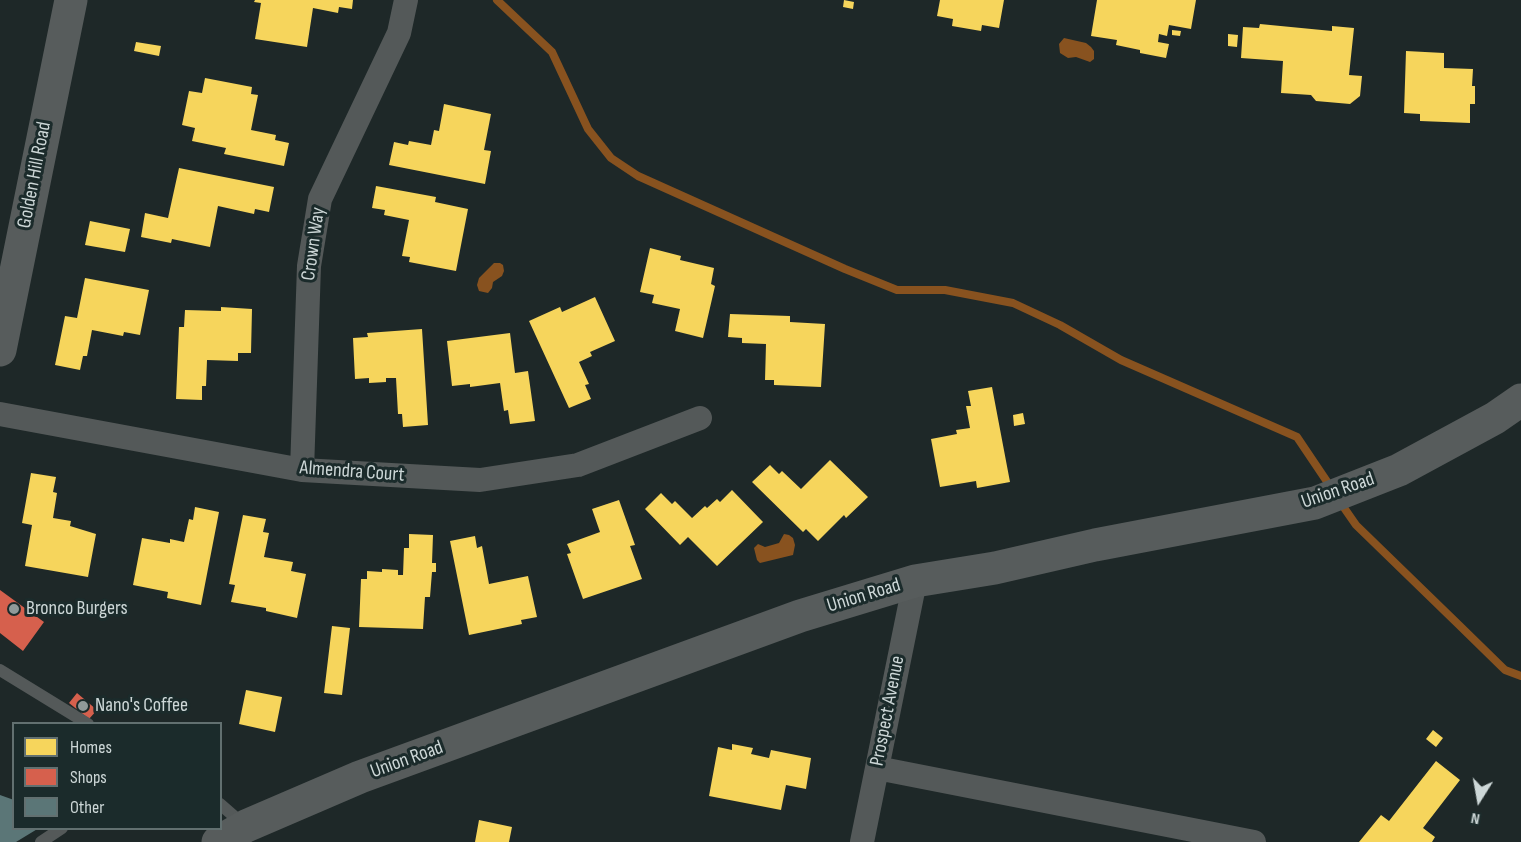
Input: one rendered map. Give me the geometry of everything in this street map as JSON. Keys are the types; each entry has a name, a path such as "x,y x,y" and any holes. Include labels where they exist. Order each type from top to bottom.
{"main road":[{"name":"Golden Hill Road","path":"0,350 69,0"},
{"name":"Union Road","path":"232,834 360,777 800,616 915,581 994,568 1095,545 1315,503 1399,470 1495,418 1521,400"}],"street":[{"name":"Crown Way","path":"302,470 309,266 320,199 399,33 406,0"},
{"name":"Almendra Court","path":"0,414 302,470 480,480 578,465 700,418"},
{"name":"Prospect Avenue","path":"862,842 915,581"},
{"path":"877,768 1254,842"}],"lane":[{"path":"0,670 86,722"},
{"path":"222,809 232,834"}],"shaded area":[{"path":"1064,38 1086,43 1094,51 1094,59 1090,62 1076,57 1068,58 1060,53 1059,44"},
{"path":"494,263 503,265 502,276 493,282 488,293 479,291 477,285 479,278"},
{"path":"784,534 793,538 795,545 793,555 760,563 754,548 758,544 765,547 779,543"}],"building: Homes":[{"path":"255,0 353,0 352,9 339,7 338,13 313,8 307,47 255,39 261,3 254,2"},
{"path":"844,0 854,2 853,9 843,7"},
{"path":"940,0 1004,0 999,28 982,25 981,31 952,26 953,19 937,16"},
{"path":"1097,0 1196,0 1191,29 1169,25 1167,36 1159,34 1158,42 1169,44 1166,58 1116,45 1117,40 1091,36"},
{"path":"1260,24 1332,31 1332,26 1354,28 1349,75 1362,76 1360,96 1350,104 1316,101 1311,95 1281,93 1283,61 1241,58 1243,27 1259,28"},
{"path":"1172,30 1181,31 1180,36 1172,35"},
{"path":"1228,34 1238,35 1237,47 1228,46"},
{"path":"136,42 161,46 159,56 134,51"},
{"path":"1406,51 1444,53 1444,68 1473,69 1472,86 1475,86 1475,104 1470,104 1470,123 1420,121 1420,114 1404,113"},
{"path":"205,78 252,87 251,94 258,95 251,130 276,135 275,140 289,143 284,166 224,154 226,148 192,141 195,128 182,125 189,91 202,93"},
{"path":"444,104 491,114 484,150 491,151 485,184 389,165 394,142 408,145 409,141 431,145 434,130 439,131"},
{"path":"179,168 274,187 269,212 255,209 254,214 218,206 210,247 172,239 171,243 141,237 145,213 168,218"},
{"path":"376,186 436,197 435,202 468,209 456,271 409,262 410,257 402,256 409,220 384,215 385,210 372,208"},
{"path":"90,221 130,229 125,252 85,245"},
{"path":"650,248 681,256 680,260 714,268 711,284 715,286 703,338 675,331 680,309 652,303 654,295 640,292"},
{"path":"85,278 149,290 140,335 124,332 123,336 92,330 87,356 83,356 80,370 55,365 65,316 77,318"},
{"path":"595,297 615,341 590,352 592,356 579,362 589,384 585,385 591,399 569,408 529,321 560,307 562,312"},
{"path":"221,307 252,309 251,353 238,353 238,361 207,360 206,386 202,386 202,400 176,399 179,327 184,327 185,310 221,311"},
{"path":"730,314 790,316 790,322 825,324 821,387 774,385 774,380 765,380 766,344 742,343 742,338 728,337"},
{"path":"422,329 428,425 403,427 402,414 398,414 396,378 386,378 386,382 369,383 369,378 355,379 353,338 368,337 367,333"},
{"path":"510,333 515,373 528,371 535,421 510,424 508,410 504,411 500,383 470,387 470,384 452,386 447,341"},
{"path":"992,387 1010,482 977,488 976,481 940,487 931,439 957,434 956,430 970,428 966,406 971,406 968,391"},
{"path":"1023,413 1025,424 1014,426 1013,415"},
{"path":"830,460 868,497 846,518 844,515 818,541 806,529 803,532 752,482 770,465 779,474 782,471 801,489"},
{"path":"31,473 56,477 53,492 57,493 53,518 71,521 70,526 96,534 88,577 25,566 32,525 22,523"},
{"path":"732,490 763,522 717,566 688,537 680,545 645,509 661,493 672,504 675,501 692,518 717,499 720,502"},
{"path":"619,500 635,545 630,546 642,579 583,599 567,554 571,553 567,544 600,532 592,509"},
{"path":"195,507 219,512 201,605 167,598 168,592 133,585 142,538 170,543 170,539 184,542 189,519 193,520"},
{"path":"243,515 266,519 263,532 269,533 264,557 293,562 291,571 306,574 297,618 266,611 266,608 231,602 235,585 229,584"},
{"path":"409,534 433,535 432,563 436,563 436,572 432,572 430,597 425,597 423,629 359,627 361,579 367,579 367,571 382,572 382,569 398,570 398,575 403,575 404,548 409,548"},
{"path":"475,536 477,548 482,546 489,584 528,576 537,617 521,620 522,624 469,635 450,541"},
{"path":"332,626 350,628 342,695 324,693"},
{"path":"246,690 282,697 275,732 239,724"},
{"path":"1433,730 1443,738 1436,747 1426,739"},
{"path":"732,744 753,748 751,754 769,758 771,750 811,758 806,789 786,785 781,810 709,796 718,747 732,750"},
{"path":"1436,761 1460,780 1423,828 1435,837 1432,842 1359,842 1381,815 1389,821"},
{"path":"479,820 512,827 509,842 475,842"}],"building: Shops":[{"name":"Bronco Burgers","path":"0,590 44,622 23,651 0,633"},
{"name":"Nano's Coffee","path":"77,693 97,710 89,719 69,703"}],"building: Other":[{"path":"0,795 12,799 12,830 36,830 16,842 0,842"}],"waterway":[{"path":"497,0 552,52 588,129 611,158 638,176 897,290 945,290 1013,303 1060,325 1121,360 1297,437 1332,489"},
{"path":"1340,502 1356,525 1505,670 1521,676"}],"place":[{"name":"Bronco Burgers","path":"14,609"},
{"name":"Nano's Coffee","path":"83,706"}]}
